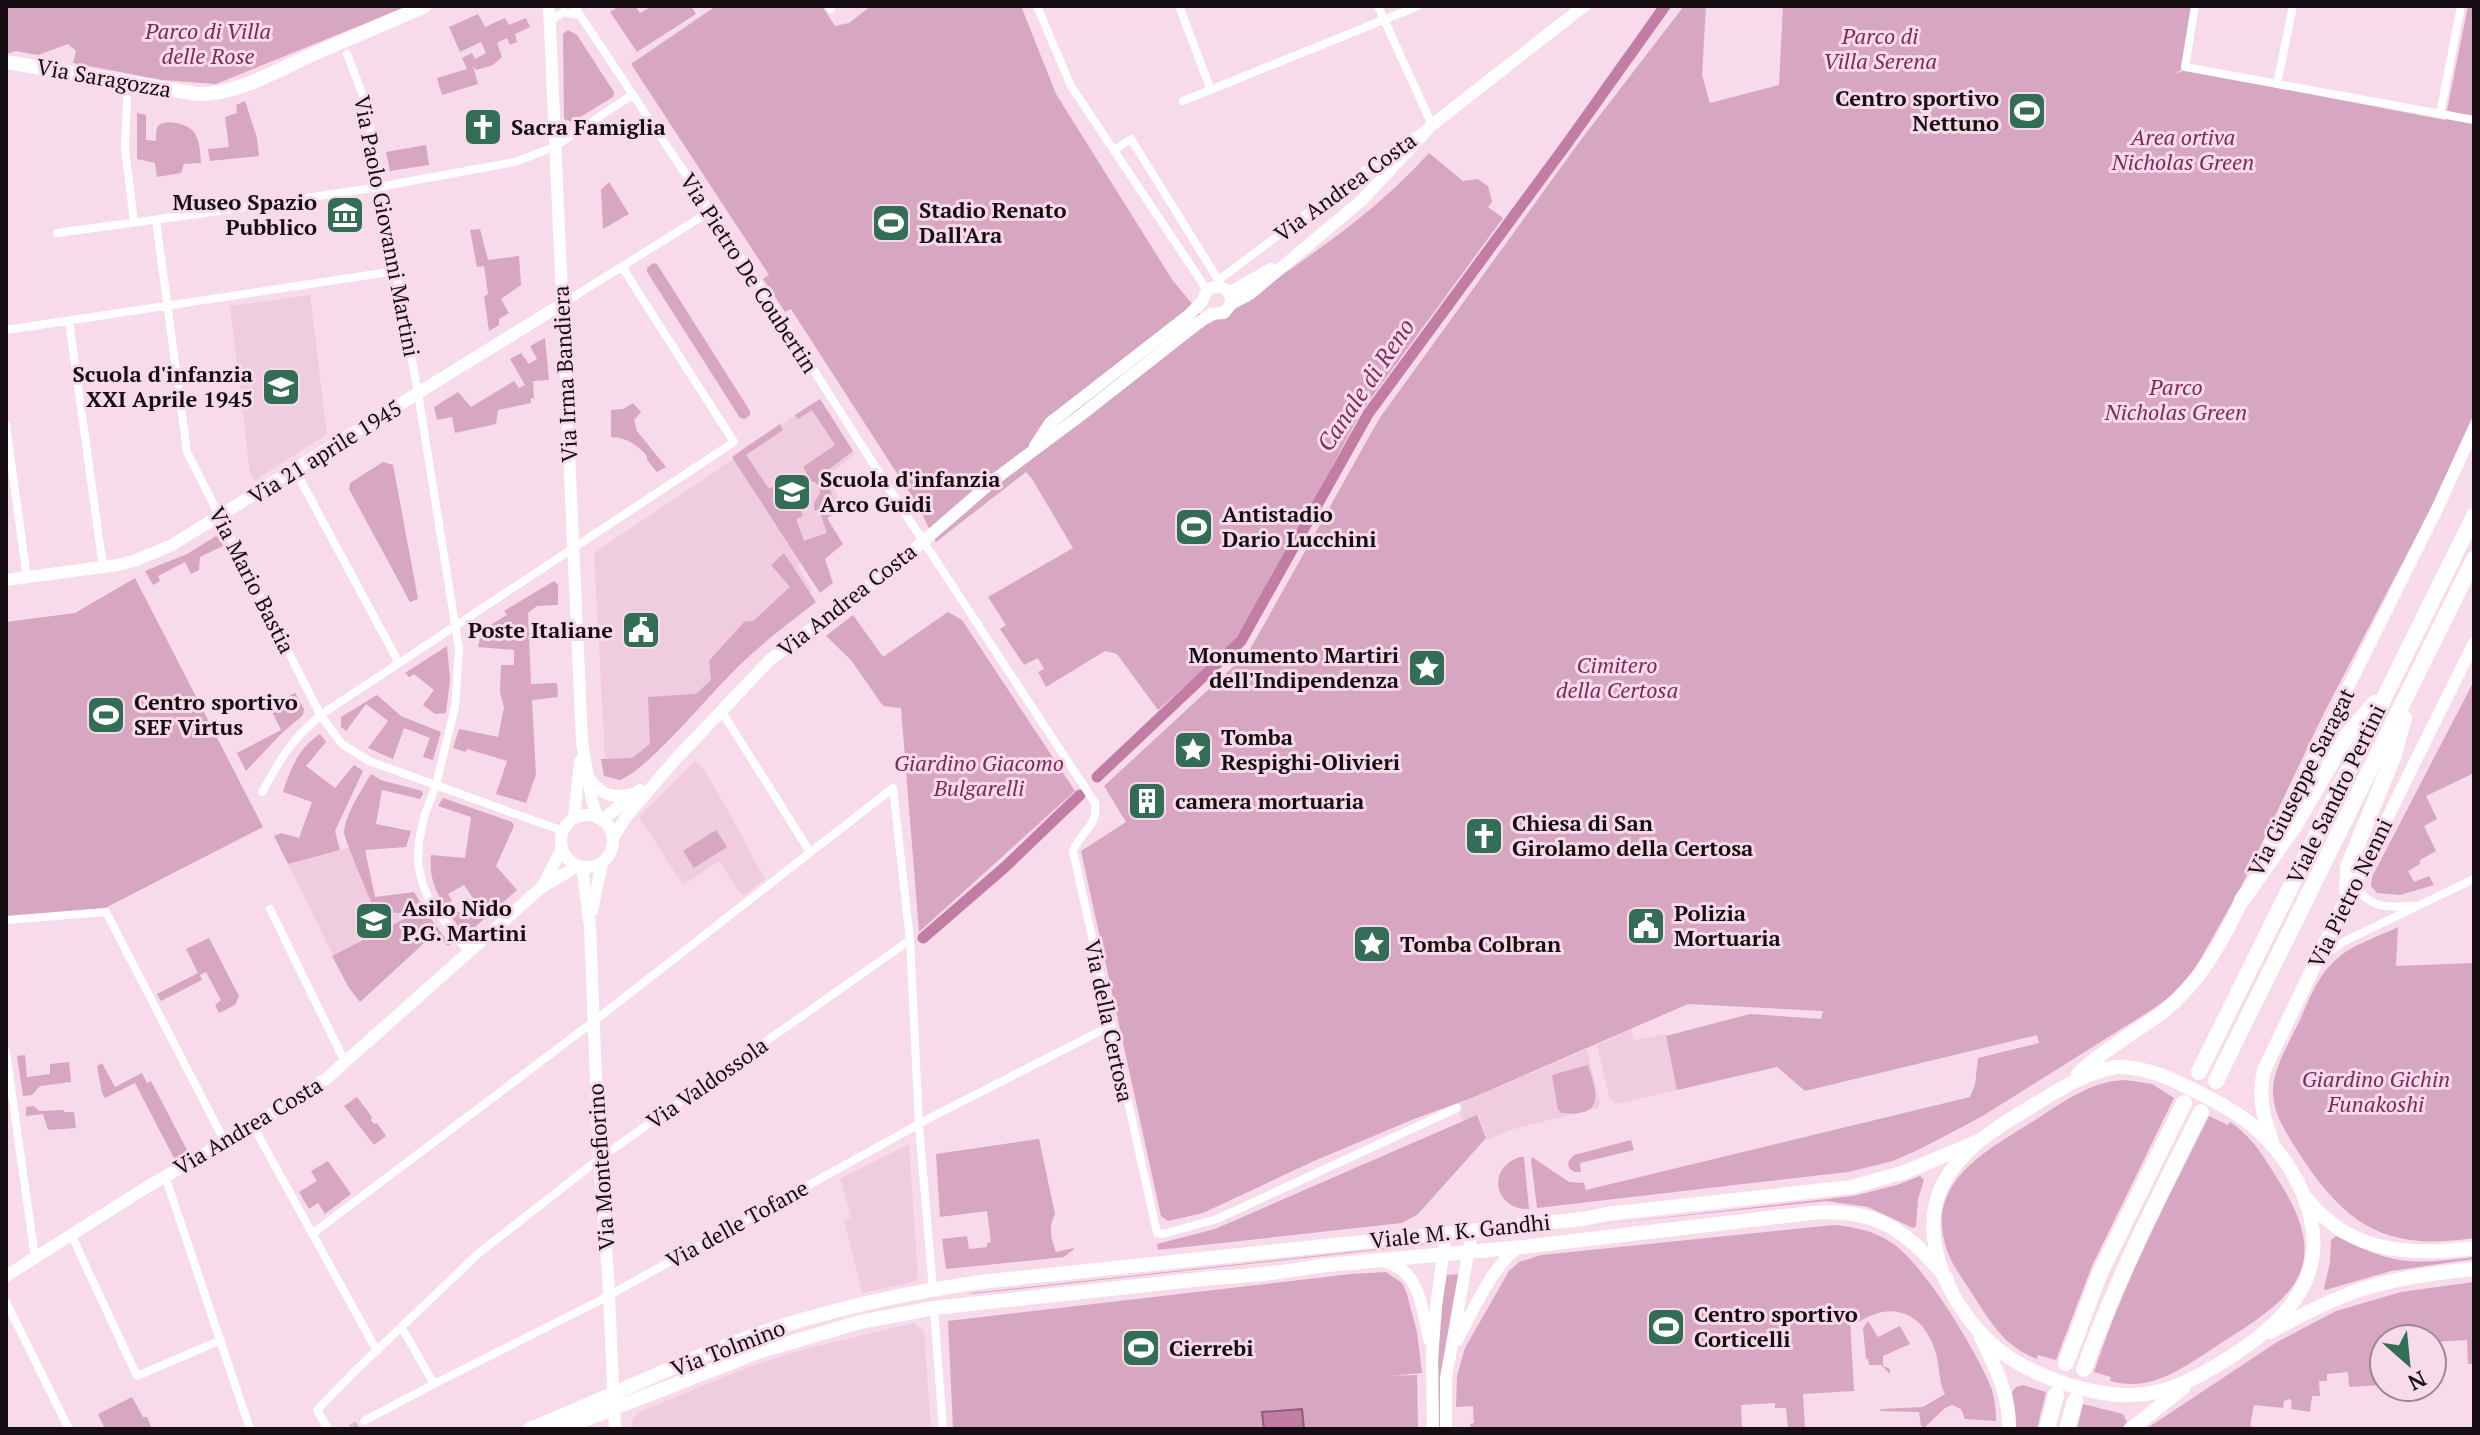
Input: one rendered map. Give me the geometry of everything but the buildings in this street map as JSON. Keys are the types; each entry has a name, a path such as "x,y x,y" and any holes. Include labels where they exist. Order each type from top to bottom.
{"highway":[{"name":"Viale Sandro Pertini","path":"2199,1072 2474,516"},
{"name":"Viale Sandro Pertini","path":"2216,1081 2474,559"},
{"path":"2350,891 2348,867 2393,757 2413,684"},
{"path":"2242,900 2295,825 2348,734 2389,687"},
{"path":"2066,1363 2100,1273 2184,1103"},
{"path":"2084,1369 2129,1257 2201,1112"},
{"path":"2047,1429 2056,1395"},
{"path":"2067,1429 2075,1401"}],"main road":[{"name":"Via Saragozza","path":"6,62 128,91 221,93 344,48 425,6"},
{"name":"Via Irma Bandiera","path":"549,6 582,742 592,801 600,819"},
{"name":"Via Andrea Costa","path":"1033,449 1050,423 1218,292 1305,248 1362,200 1432,125 1577,8"},
{"name":"Via Andrea Costa","path":"613,838 626,817 673,762 770,660 889,571 1033,449 1211,314 1224,313 1218,292"},
{"path":"1211,314 1205,310 1218,292"},
{"name":"Via 21 aprile 1945","path":"6,580 103,567 152,554 220,517 562,304"},
{"name":"Via Giuseppe Saragat","path":"2066,1085 2097,1056 2139,1029 2181,995 2208,963 2437,509 2474,429"},
{"name":"Via Pietro Nenni","path":"2275,1149 2263,1115 2262,1079 2269,1059 2474,643"},
{"name":"Via Irma Bandiera","path":"574,818 582,742"},
{"name":"Via Andrea Costa","path":"600,819 639,792 673,762"},
{"path":"587,775 596,788 607,795 623,796 639,792"},
{"path":"574,818 600,819 608,825 613,838 612,850 602,863 594,867 580,866 568,860 562,849 563,831 574,818"},
{"name":"Via Andrea Costa","path":"542,887 562,849"},
{"name":"Via Montefiorino","path":"590,926 602,863"},
{"name":"Via Andrea Costa","path":"6,1276 327,1078 542,887 580,866"},
{"name":"Via Montefiorino","path":"580,866 590,926 599,1159 615,1429"},
{"path":"2009,1429 2003,1386 1975,1325 1947,1279 1935,1244 1934,1210 1942,1186 1966,1152 2086,1074 2116,1067 2147,1069 2235,1112 2275,1149 2314,1208 2354,1236 2378,1247 2413,1253 2474,1248"},
{"name":"Viale M. K. Gandhi","path":"933,1290 1005,1279 1470,1242 1852,1187 1905,1172 1979,1141"},
{"path":"2252,1342 2291,1304 2309,1272 2313,1227 2300,1189"},
{"name":"Viale M. K. Gandhi","path":"934,1308 1293,1272 1318,1266 1378,1260 1445,1243 1522,1247 1795,1214 1849,1212 1871,1218 1901,1233 1924,1251 1947,1279"},
{"path":"1446,1429 1446,1378 1470,1242"},
{"path":"1433,1429 1432,1359 1445,1243"},
{"path":"1451,1350 1499,1266 1510,1253 1522,1247"},
{"path":"1378,1260 1399,1267 1413,1279 1432,1359"},
{"path":"2131,1429 2201,1374 2303,1314 2358,1291 2403,1279 2474,1269"},
{"name":"Via Tolmino","path":"561,1429 614,1401 786,1325 933,1290"},
{"name":"Via Tolmino","path":"530,1429 767,1348 860,1322 934,1308"},
{"path":"1975,1325 2003,1353 2033,1371 2106,1393 2155,1393 2201,1374"}],"street":[{"name":"Via Pietro De Coubertin","path":"574,6 777,313 922,540"},
{"path":"1037,6 1071,86 1156,213 1218,292"},
{"path":"1179,6 1211,90"},
{"path":"1378,6 1432,125"},
{"path":"1183,101 1418,6"},
{"path":"2195,6 2185,67 2474,120"},
{"path":"2277,84 2293,6"},
{"path":"2440,114 2461,6"},
{"path":"551,20 556,15 569,12 582,18"},
{"name":"Via Paolo Giovanni Martini","path":"344,48 363,91 418,393 456,626 459,662 455,707 436,785 424,817 418,865 430,902 468,952"},
{"path":"128,91 125,149 134,222"},
{"path":"57,233 381,186 502,165 554,147 632,95"},
{"name":"Via Andrea Costa","path":"1218,292 1384,156 1432,125"},
{"path":"1114,150 1131,139 1172,203 1218,292"},
{"path":"1156,213 1172,203"},
{"name":"Via 21 aprile 1945","path":"562,304 709,212"},
{"name":"Via Mario Bastia","path":"156,220 185,444 321,716 353,753 394,771 563,831"},
{"path":"262,792 289,745 304,728 734,442 622,267"},
{"path":"6,330 396,271"},
{"path":"69,321 103,567"},
{"path":"6,425 27,578"},
{"path":"295,470 399,663"},
{"name":"Via della Certosa","path":"922,540 1096,807 1095,820 1073,851 1156,1230 1160,1234 1217,1219 1457,1108"},
{"path":"722,712 810,852"},
{"path":"312,1234 593,1022 893,788 910,940 919,1125 933,1290"},
{"path":"2317,960 2345,941 2474,879"},
{"path":"2350,891 2375,905 2420,905"},
{"path":"270,909 345,1062"},
{"path":"6,920 106,912 225,1142"},
{"name":"Via Valdossola","path":"328,1429 317,1410 479,1253 599,1159 910,940"},
{"name":"Via delle Tofane","path":"364,1421 609,1295 790,1194 1110,1026"},
{"path":"6,1052 35,1258"},
{"path":"253,1126 377,1351"},
{"path":"165,1176 250,1429"},
{"path":"71,1234 137,1376 221,1340"},
{"path":"6,1302 69,1429"},
{"path":"934,1308 943,1429"},
{"path":"402,1328 434,1384"}],"shaded area":[{"name":"Scuola d'infanzia XXI Aprile 1945","path":"310,295 327,434 254,481 250,473 230,306"},
{"path":"820,399 855,454 829,474 842,510 827,517 835,540 797,565 812,590 760,635 651,744 632,758 605,759 594,553 729,462 745,447"},
{"path":"695,761 706,773 765,879 742,896 719,861 683,885 639,817"},
{"name":"Asilo Nido P.G. Martini","path":"348,848 373,904 400,913 420,902 435,925 349,988 288,864"},
{"path":"1631,1029 1634,1040 1666,1034 1677,1090 1616,1104 1610,1099 1597,1045"},
{"path":"1587,1049 1600,1104 1597,1108 1510,1130 1488,1140 1478,1115 1463,1121 1456,1105"},
{"path":"909,1144 918,1277 913,1282 862,1293 844,1220 851,1217 840,1179"},
{"path":"914,1323 924,1331 931,1429 633,1429 632,1420 639,1412 749,1367 801,1350"},
{"path":"1302,1409 1304,1429 1264,1429 1262,1412"}],"green space":[{"name":"Parco di Villa delle Rose","path":"6,6 408,6 216,84 162,80 73,63 76,51 68,44 38,55 16,51 6,54"},
{"path":"619,6 635,6 640,13 652,6 691,6 696,14 637,52 610,12"},
{"path":"716,6 822,6 835,26 849,23 871,6 1021,6 1056,94 1173,281 1209,324 1352,224 1429,153 1463,181 1478,179 1488,186 1492,202 1488,207 1503,218 1361,412 1232,645 1158,710 1117,654 1105,651 1046,687 1038,672 1044,669 1038,658 1024,665 1000,629 1006,625 988,597 1073,548 1032,479 1026,472 936,542 918,506 791,309 785,312 763,279 769,275 631,64"},
{"path":"1684,6 1706,6 1702,75 1710,103 1779,85 1783,6 2195,6 2184,68 2173,75 2184,70 2445,120 2468,6 2474,6 2474,413 2431,508 2324,713 2241,887 2192,974 2175,993 2153,1009 1981,1117 1893,1161 1848,1172 1537,1208 1532,1157 1569,1182 1584,1183 1586,1190 1970,1097 1975,1085 1978,1058 2039,1043 2037,1035 1805,1091 1777,1067 1677,1090 1666,1036 1750,1014 1821,1019 1823,1011 1688,1004 1474,1097 1314,1161 1203,1213 1168,1221 1161,1216 1081,851 1126,822 1104,786 1248,653 1379,419 1580,141"},
{"path":"478,14 485,27 505,18 509,25 526,18 530,27 515,34 517,42 510,45 507,38 497,43 502,57 493,65 476,70 473,66 478,84 442,95 437,78 467,69 462,58 472,53 475,59 486,53 481,42 460,52 449,27"},
{"path":"568,30 577,35 614,92 613,97 572,122 564,119 563,34"},
{"path":"245,101 257,138 259,156 210,161 208,149 229,147 225,117 237,113 236,105"},
{"path":"137,113 146,115 146,140 156,141 157,128 164,123 190,128 197,138 201,163 184,164 181,173 157,177 155,163 137,159"},
{"path":"426,145 429,165 390,171 386,152"},
{"path":"609,182 629,214 603,229 601,190"},
{"path":"480,229 488,260 519,256 521,285 501,299 509,313 489,331 484,266 477,267 470,230"},
{"path":"653,263 657,264 750,411 745,419 740,418 647,272"},
{"path":"545,338 549,380 533,381 534,398 531,398 531,403 498,410 496,424 455,433 452,417 437,420 434,407 458,392 471,407 514,381 519,388 525,385 510,359 521,353 529,364 537,359 530,346"},
{"path":"820,399 853,451 824,473 838,512 827,518 843,544 825,559 833,583 820,593 732,457 780,424 783,430 746,455 769,489 790,476 795,482 794,495 803,516 796,519 804,541 827,533 819,510 815,511 814,508 819,488 803,467 835,445 812,410 798,419 795,415"},
{"path":"633,403 641,412 634,420 637,431 666,467 657,472 635,445 611,437 611,410 623,409"},
{"path":"383,462 393,465 418,599 410,602 349,489 350,483"},
{"path":"216,536 223,546 200,557 199,570 191,574 185,562 158,576 160,581 153,585 145,571 187,554"},
{"path":"784,553 816,602 748,657 645,763 620,780 604,776 601,759 632,758 650,744 648,697 696,694 711,680 709,661 744,622 753,621 790,587 771,565"},
{"name":"Centro sportivo SEF Virtus","path":"135,578 263,827 105,908 6,917 6,622 75,613"},
{"path":"554,581 558,585 558,605 537,606 528,613 531,684 557,683 558,697 532,700 536,774 526,803 496,794 507,761 453,748 459,729 498,737 504,707 500,692 501,665 514,665 514,650 478,647 482,630 507,615 504,611"},
{"name":"Giardino Giacomo Bulgarelli","path":"948,612 962,620 1075,791 919,932 901,708 883,706 851,660 826,636 853,615 883,657"},
{"path":"447,646 450,679 446,713 435,714 423,705 434,690 414,674 409,677 405,673"},
{"path":"2474,681 2474,773 2426,796 2437,819 2424,826 2436,851 2408,871 2414,882 2429,876 2434,885 2400,895 2377,893 2371,886 2372,877"},
{"path":"295,693 304,709 303,715 246,771 237,753 281,730 269,706"},
{"path":"377,695 401,716 441,732 433,760 423,757 430,738 404,728 393,759 368,748 388,721 366,704 346,731 341,727 341,717"},
{"path":"320,734 326,742 306,766 335,788 354,765 363,771 335,831 340,850 288,864 274,836 281,833 299,838 312,802 283,792 301,752"},
{"path":"371,774 381,780 422,791 423,794 420,799 382,790 376,824 411,831 406,847 365,850 375,897 414,892 420,902 400,913 380,912 372,903 344,832 351,810"},
{"path":"443,798 512,822 514,826 496,866 517,890 467,934 451,916 459,911 464,918 479,907 464,885 448,894 452,901 444,905 435,887 431,855 465,858 471,817 438,806"},
{"path":"716,830 727,847 694,868 683,851"},
{"path":"424,909 450,945 435,933 360,1002 332,956"},
{"name":"Giardino Gichin Funakoshi","path":"2398,927 2396,966 2474,963 2474,1238 2415,1241 2369,1227 2350,1214 2314,1176 2284,1128 2275,1105 2273,1088 2277,1071 2320,979 2344,953"},
{"path":"209,938 239,996 235,1005 219,1013 215,1005 221,1000 206,972 200,975 202,980 161,1001 157,994 198,973 186,949"},
{"path":"25,1055 27,1077 50,1074 50,1064 69,1062 71,1082 40,1086 32,1095 23,1096 17,1056"},
{"path":"102,1063 115,1087 142,1073 147,1083 151,1081 188,1152 175,1160 135,1083 105,1098 97,1066"},
{"path":"1588,1065 1594,1086 1594,1102 1585,1111 1562,1113 1558,1110 1552,1075"},
{"path":"2125,1080 2152,1084 2174,1098 2092,1266 2056,1360 2038,1355 2037,1359 2007,1341 1956,1269 1942,1229 1943,1208 1950,1189 1962,1173 1995,1145 2076,1095 2099,1084"},
{"path":"357,1097 372,1117 371,1120 386,1136 374,1145 344,1106"},
{"path":"34,1106 39,1111 74,1112 76,1128 48,1130 43,1114 26,1116 26,1107"},
{"path":"1477,1115 1486,1138 1418,1214 1402,1223 1158,1250 1157,1244 1215,1229"},
{"path":"2209,1116 2228,1125 2230,1122 2238,1128 2270,1166 2297,1214 2304,1241 2303,1263 2295,1283 2280,1300 2188,1364 2164,1377 2138,1384 2110,1381 2111,1377 2094,1372 2118,1306"},
{"path":"1039,1139 1055,1214 1051,1228 1054,1247 1056,1252 1074,1249 1064,1257 946,1269 942,1239 967,1236 969,1249 987,1247 987,1243 991,1242 987,1211 940,1217 936,1154"},
{"path":"1631,1140 1634,1150 1580,1163 1581,1172 1569,1168 1568,1162 1574,1155"},
{"path":"1524,1157 1529,1209 1508,1203 1499,1188 1502,1170"},
{"path":"328,1161 351,1194 325,1214 318,1203 309,1209 299,1192 317,1181 311,1171"},
{"path":"1920,1176 1924,1180 1918,1199 1916,1226 1913,1228 1868,1207 1826,1201 1604,1224 1853,1196"},
{"name":"Centro sportivo Corticelli","path":"1834,1225 1879,1235 1905,1254 1919,1270 1949,1310 1985,1374 1993,1394 1996,1421 1965,1419 1961,1409 1952,1405 1924,1428 1919,1412 1880,1411 1923,1407 1945,1394 1930,1337 1914,1319 1894,1311 1871,1315 1859,1322 1850,1320 1854,1391 1803,1394 1805,1429 1788,1429 1786,1408 1775,1408 1775,1403 1741,1405 1742,1429 1471,1429 1470,1424 1474,1423 1473,1406 1456,1407 1457,1376 1465,1348 1509,1271 1519,1262 1541,1255"},
{"path":"2336,1236 2373,1253 2403,1260 2474,1259 2391,1271 2325,1290 2331,1240"},
{"path":"1433,1244 971,1294 971,1293"},
{"name":"Cierrebi","path":"1386,1272 1402,1283 1417,1332 1422,1373 1390,1376 1417,1375 1418,1429 953,1429 948,1321"},
{"path":"1459,1274 1441,1373 1439,1429 1441,1312 1447,1275"},
{"path":"2474,1282 2474,1364 2468,1364 2467,1340 2448,1341 2448,1323 2368,1323 2368,1386 2349,1387 2348,1372 2327,1374 2327,1381 2319,1381 2320,1396 2312,1396 2310,1412 2291,1409 2292,1401 2289,1399 2284,1401 2283,1408 2254,1405 2250,1426 2261,1429 2146,1429 2277,1342 2336,1311 2401,1292"},
{"path":"1868,1321 1878,1337 1900,1326 1910,1344 1883,1356 1883,1366 1890,1369 1890,1374 1881,1365 1869,1365 1866,1359 1863,1328"},
{"path":"2023,1385 2046,1392 2037,1429 2016,1429 2012,1392"},
{"path":"132,1397 152,1429 105,1429 98,1414"},
{"path":"2083,1404 2123,1414 2127,1422 2121,1429 2077,1429"}],"waterway":[{"name":"Canale di Reno","path":"1097,777 1241,641 1368,414 1665,6"},
{"name":"Canale di Reno","path":"923,938 1005,867 1080,795"}],"tunnel":[{"path":"351,1429 364,1421"}],"place":[{"name":"Centro sportivo Nettuno","path":"2027,111"},
{"name":"Sacra Famiglia","path":"483,127"},
{"name":"Museo Spazio Pubblico","path":"345,215"},
{"name":"Stadio Renato Dall'Ara","path":"891,223"},
{"name":"Scuola d'infanzia XXI Aprile 1945","path":"281,387"},
{"name":"Scuola d'infanzia Arco Guidi","path":"792,492"},
{"name":"Antistadio Dario Lucchini","path":"1194,527"},
{"name":"Poste Italiane","path":"641,630"},
{"name":"Monumento Martiri dell'Indipendenza","path":"1427,668"},
{"name":"Centro sportivo SEF Virtus","path":"106,715"},
{"name":"Tomba Respighi-Olivieri","path":"1193,750"},
{"name":"camera mortuaria","path":"1147,801"},
{"name":"Chiesa di San Girolamo della Certosa","path":"1484,836"},
{"name":"Asilo Nido P.G. Martini","path":"374,921"},
{"name":"Polizia Mortuaria","path":"1646,926"},
{"name":"Tomba Colbran","path":"1372,944"},
{"name":"Centro sportivo Corticelli","path":"1666,1327"},
{"name":"Cierrebi","path":"1141,1348"}],"park label":[{"name":"Parco di Villa Serena","path":"1880,48"},
{"name":"Area ortiva Nicholas Green","path":"2183,150"},
{"name":"Parco Nicholas Green","path":"2176,400"},
{"name":"Cimitero della Certosa","path":"1617,678"}]}
